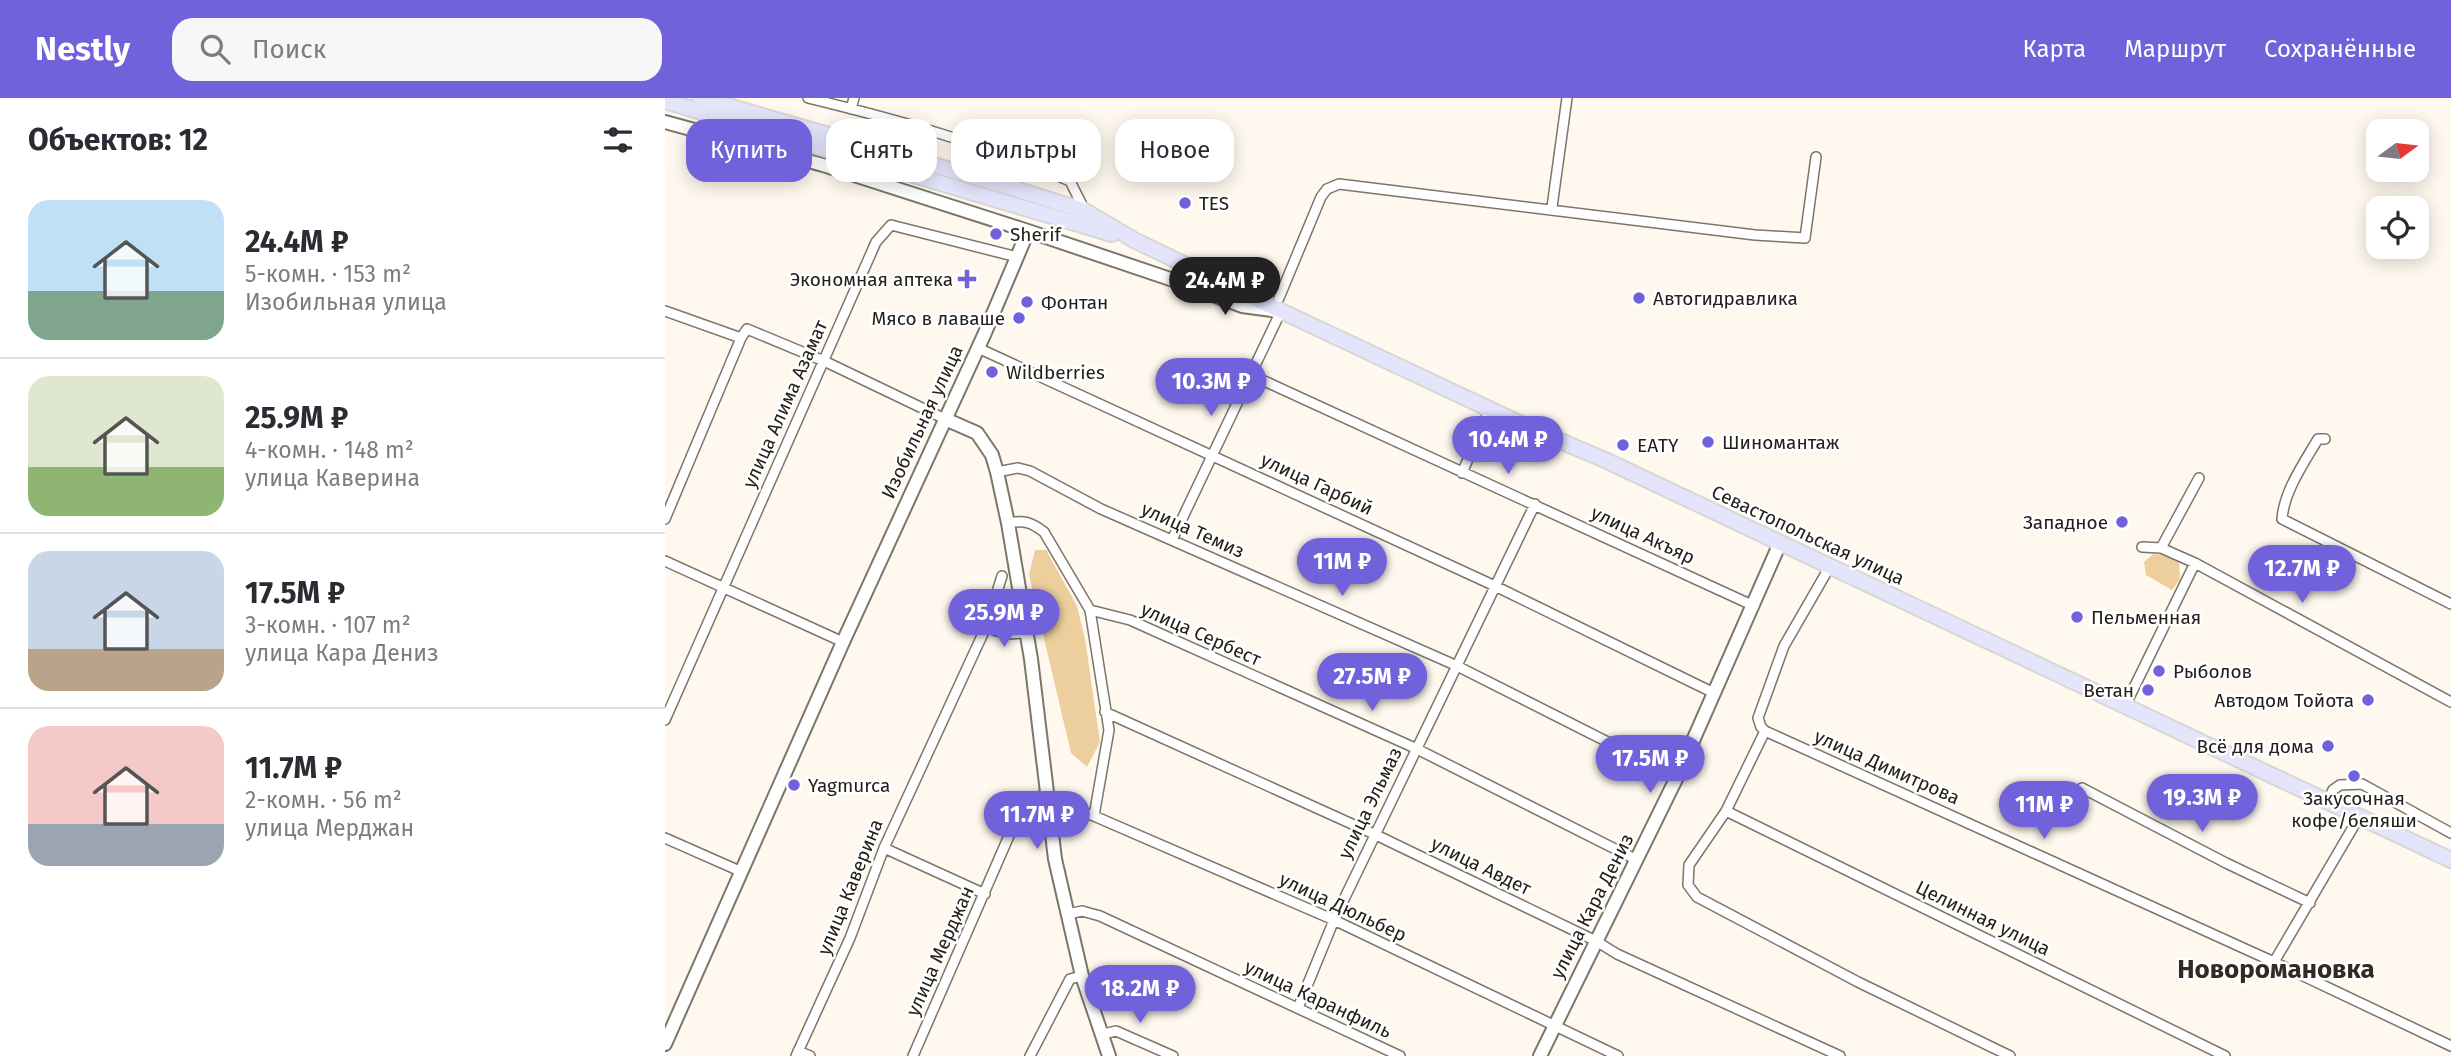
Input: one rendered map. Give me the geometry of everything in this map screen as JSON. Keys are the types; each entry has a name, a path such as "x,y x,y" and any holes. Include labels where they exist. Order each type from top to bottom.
{"main road":[{"path":"700,98 1085,211 1134,240"},
{"path":"665,101 1134,240"},
{"path":"665,122 823,165 1002,222 1242,306 1280,304"},
{"path":"1002,222 1017,236 1017,257"},
{"name":"Изобильная улица","path":"665,1044 1028,231"},
{"path":"1017,257 1029,243 1042,240 1061,242"},
{"name":"Севастопольская улица","path":"1134,240 1233,286 1280,304 1490,409 1605,460 2451,860"},
{"path":"1179,282 1233,286"},
{"path":"945,419 977,433 992,454 997,472 1026,633 1055,859 1082,976 1109,1056"},
{"name":"улица Кара Дениз","path":"1540,1056 1677,776 1780,543"}],"street":[{"path":"808,98 968,142 1066,179 1074,185 1085,211"},
{"path":"851,109 854,98"},
{"path":"1552,207 1567,98"},
{"path":"1172,540 1280,304 1321,197 1327,189 1339,184 1755,235 1805,238 1816,157"},
{"name":"улица Алима Азамат","path":"665,720 876,242 891,225 1017,257"},
{"path":"665,310 741,338"},
{"path":"665,519 747,329 824,361 945,419"},
{"name":"улица Гарбий","path":"978,348 1495,586 1714,693"},
{"name":"улица Акъяр","path":"1249,374 1754,606"},
{"path":"1462,473 1490,409"},
{"path":"2325,439 2318,439 2305,460 2283,505 2282,519 2451,604"},
{"name":"улица Темиз","path":"997,472 1018,468 1030,471 1101,509 1455,665 1677,776"},
{"path":"2161,548 2199,478"},
{"name":"улица Эльмаз","path":"1298,1008 1333,920 1535,504"},
{"path":"1008,523 1033,523 1044,532 1090,610 1109,730 1094,816"},
{"path":"2142,547 2161,548 2195,563 2451,702"},
{"path":"665,561 843,642"},
{"path":"2125,706 2195,563"},
{"path":"1829,568 1784,646 1758,718 1765,731 1726,811 1689,865 1688,885 1697,897 1858,982 2010,1056"},
{"name":"улица Каверина","path":"797,1053 850,938 884,848 986,627 1002,576"},
{"name":"улица Сербест","path":"1090,610 1129,620 1415,748 1637,860"},
{"path":"986,627 1006,634 1026,633"},
{"name":"улица Авдет","path":"1105,712 1374,834 1617,954 1840,1056"},
{"name":"улица Димитрова","path":"1765,731 2274,962 2451,1046"},
{"path":"2327,802 2333,790 2340,785 2362,784 2451,833"},
{"path":"2082,788 2226,863 2310,903"},
{"path":"1023,804 1036,797 1048,802"},
{"name":"улица Дюльбер","path":"1048,802 1094,816 1333,920 1618,1056"},
{"name":"Целинная улица","path":"1726,811 2225,1056"},
{"path":"2274,962 2359,817"},
{"name":"улица Мерджан","path":"913,1056 1015,822"},
{"path":"665,838 742,872"},
{"path":"884,848 985,894"},
{"name":"улица Каранфиль","path":"1068,914 1082,911 1100,916 1399,1056"},
{"path":"1030,1056 1070,979 1082,976"},
{"path":"1103,1034 1117,1031 1173,1056"},
{"path":"797,1053 810,1056"}],"shaded area":[{"path":"1035,550 1046,550 1077,606 1085,639 1100,742 1087,767 1071,753 1029,575"},
{"path":"2153,554 2179,561 2180,579 2172,590 2146,575 2144,562"}],"place":[{"name":"TES","path":"1185,203"},
{"name":"Sherif","path":"996,234"},
{"name":"Экономная аптека","path":"967,279"},
{"name":"Автогидравлика","path":"1639,298"},
{"name":"Фонтан","path":"1027,302"},
{"name":"Мясо в лаваше","path":"1019,318"},
{"name":"Wildberries","path":"992,372"},
{"name":"Шиномантаж","path":"1708,442"},
{"name":"EАTY","path":"1623,445"},
{"name":"Западное","path":"2122,522"},
{"name":"Пельменная","path":"2077,617"},
{"name":"Рыболов","path":"2159,671"},
{"name":"Ветан","path":"2148,690"},
{"name":"Автодом Тойота","path":"2368,700"},
{"name":"Всё для дома","path":"2328,746"},
{"name":"Закусочная кофе/беляши","path":"2354,776"},
{"name":"Yagmurca","path":"794,785"}],"district":[{"name":"Новоромановка","path":"2276,969"}]}
